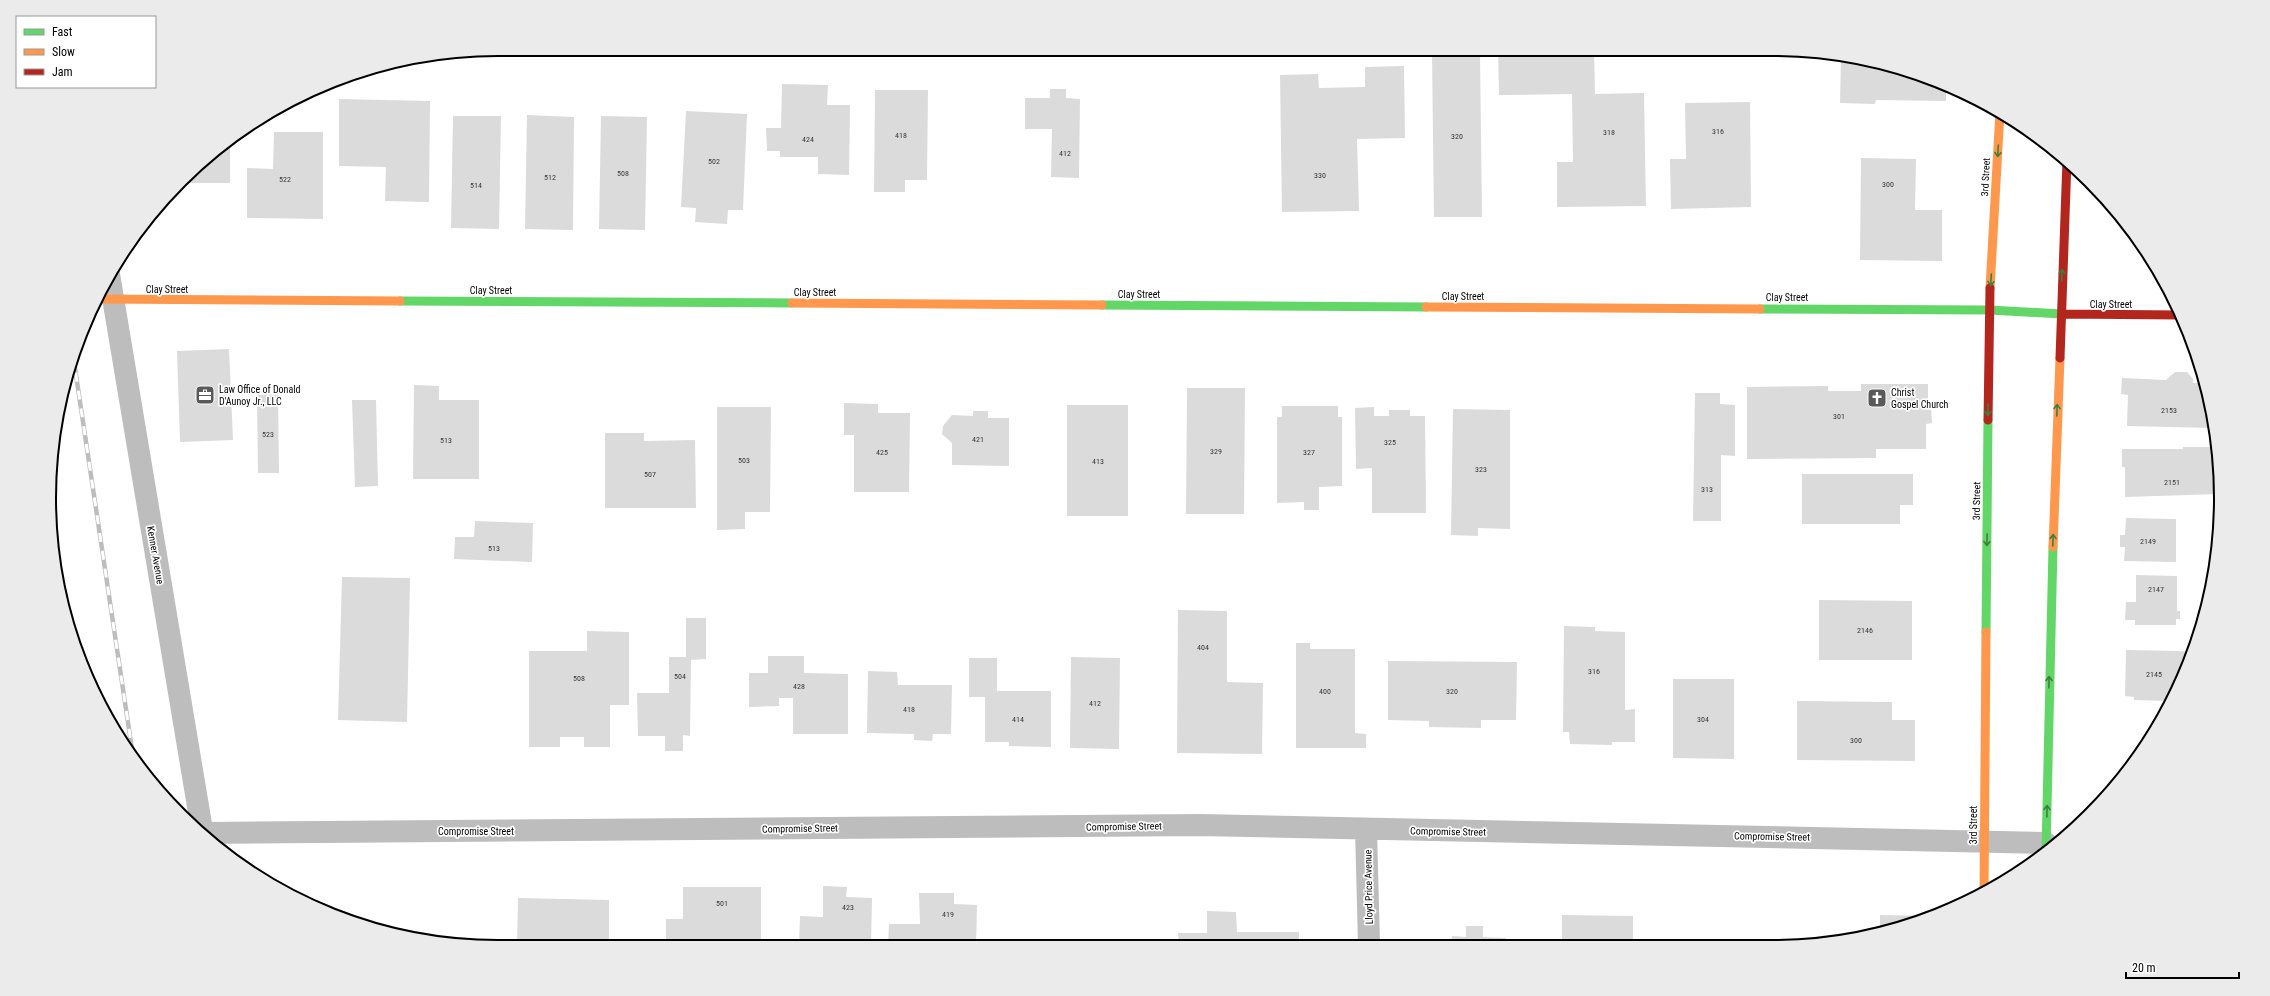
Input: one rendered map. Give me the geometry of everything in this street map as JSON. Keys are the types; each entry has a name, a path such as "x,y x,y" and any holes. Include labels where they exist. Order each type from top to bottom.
{"street":[{"name":"3rd Street","path":"1984,886 1989,310 2000,119"},
{"path":"2046,845 2052,579 2067,169"},
{"name":"Clay Street","path":"105,299 1989,310 2061,314 2174,315"},
{"name":"Kenner Avenue","path":"105,299 201,825"},
{"name":"Compromise Street","path":"213,835 1200,825 1984,840 2044,847"},
{"name":"Lloyd Price Avenue","path":"1366,829 1369,940"}],"building":[{"path":"1432,56 1480,56 1482,217 1434,217"},
{"path":"1498,56 1594,56 1595,94 1644,93 1646,206 1557,207 1557,162 1573,162 1572,94 1499,95"},
{"path":"1841,62 1858,64 1914,79 1946,92 1946,101 1876,100 1875,104 1840,103"},
{"path":"1404,66 1405,138 1357,139 1359,211 1282,212 1280,75 1318,74 1319,88 1365,87 1365,67"},
{"path":"782,84 828,85 827,105 850,105 849,175 818,174 818,157 780,157 780,151 767,151 766,128 781,128"},
{"path":"1050,89 1066,89 1066,98 1080,99 1079,178 1051,177 1052,129 1025,129 1025,98 1050,98"},
{"path":"875,90 928,90 927,180 905,180 905,192 874,192"},
{"path":"339,99 430,101 429,202 385,201 386,167 339,166"},
{"path":"1750,102 1751,207 1671,209 1670,159 1686,159 1685,103"},
{"path":"686,111 747,114 743,210 728,210 727,224 695,222 696,208 681,207"},
{"path":"527,115 574,117 573,230 525,229"},
{"path":"453,116 501,116 499,229 451,228"},
{"path":"601,116 647,117 645,230 599,229"},
{"path":"274,132 323,132 323,219 247,218 247,168 273,169"},
{"path":"230,146 230,183 187,183"},
{"path":"1861,158 1916,159 1915,210 1942,210 1942,261 1860,260"},
{"name":"Law Office of Donald D'Aunoy Jr., LLC","path":"229,349 233,440 180,442 177,351"},
{"path":"2175,372 2187,372 2193,379 2193,383 2199,383 2208,428 2127,426 2128,395 2121,394 2122,378 2166,380"},
{"path":"1861,384 1928,384 1928,408 1931,408 1932,423 1926,424 1926,449 1876,449 1876,458 1747,459 1747,387 1828,386 1828,391 1861,391"},
{"path":"414,385 439,386 439,400 479,400 479,479 413,479"},
{"path":"1187,388 1245,388 1244,514 1186,514"},
{"path":"1695,393 1720,393 1720,404 1735,405 1735,456 1721,455 1721,521 1693,521"},
{"path":"278,394 279,473 258,473 257,395"},
{"path":"352,400 376,400 378,486 355,487"},
{"path":"844,403 878,404 878,413 910,413 909,492 854,492 854,435 844,435"},
{"path":"1067,405 1128,405 1128,516 1067,516"},
{"path":"1282,406 1338,406 1338,417 1342,417 1342,486 1319,487 1319,510 1304,510 1304,502 1277,503 1277,417 1282,417"},
{"path":"717,407 771,407 770,512 745,512 745,529 717,530"},
{"path":"1374,407 1374,416 1389,416 1389,410 1410,410 1410,416 1425,416 1426,513 1372,513 1372,468 1356,469 1355,408"},
{"path":"1453,409 1510,410 1510,529 1478,528 1478,536 1451,535"},
{"path":"973,411 988,411 988,418 1009,418 1009,466 952,465 952,443 942,434 943,426 952,415 973,416"},
{"path":"605,433 644,433 644,441 695,440 696,508 605,508"},
{"path":"2183,447 2211,447 2214,494 2125,497 2125,467 2122,467 2122,449 2183,449"},
{"path":"1802,474 1913,474 1913,505 1900,505 1900,524 1802,524"},
{"path":"2126,518 2176,519 2176,562 2124,561 2125,547 2120,547 2120,535 2125,535"},
{"path":"475,521 533,523 532,562 454,559 455,537 474,537"},
{"path":"2136,575 2177,576 2177,611 2180,611 2180,619 2176,619 2176,625 2135,625 2135,620 2125,620 2126,602 2136,602"},
{"path":"342,577 410,578 407,722 338,720"},
{"path":"1819,600 1912,601 1912,660 1819,660"},
{"path":"1178,610 1227,611 1227,682 1263,683 1262,754 1177,753"},
{"path":"686,618 706,618 706,659 691,660 690,736 683,735 683,751 665,751 665,736 638,736 637,693 669,693 669,657 686,657"},
{"path":"1564,626 1595,627 1595,631 1625,632 1625,710 1635,709 1635,742 1612,742 1612,745 1570,744 1569,732 1563,732"},
{"path":"587,631 629,632 629,705 610,705 610,747 584,747 584,737 560,737 560,747 529,747 529,651 587,651"},
{"path":"1296,643 1310,643 1310,649 1355,649 1355,733 1366,734 1366,748 1296,748"},
{"path":"2126,650 2186,652 2164,701 2134,700 2134,697 2125,696"},
{"path":"768,656 804,656 804,673 848,674 848,734 793,734 793,698 779,698 779,706 749,707 749,673 768,673"},
{"path":"1071,657 1120,658 1119,749 1070,748"},
{"path":"969,658 997,658 997,691 1051,691 1051,747 1009,746 1009,742 985,742 985,697 969,697"},
{"path":"1388,661 1517,662 1516,720 1481,720 1481,728 1429,727 1429,721 1388,720"},
{"path":"868,671 897,672 898,685 952,685 951,734 933,734 932,741 914,740 914,734 867,733"},
{"path":"1673,679 1734,679 1734,759 1673,758"},
{"path":"1797,701 1892,702 1892,720 1915,720 1915,761 1797,760"},
{"path":"823,886 847,887 846,897 872,898 871,940 799,940 800,916 823,917"},
{"path":"683,887 761,887 761,940 666,940 666,919 683,919"},
{"path":"919,893 954,893 954,904 977,905 976,940 888,940 889,924 920,924"},
{"path":"518,898 609,900 609,940 517,940"},
{"path":"1207,911 1236,912 1237,932 1299,932 1299,940 1179,940 1178,933 1207,933"},
{"path":"1562,915 1633,916 1633,940 1562,940"},
{"path":"1880,915 1917,916 1914,917 1880,926"},
{"path":"1466,926 1483,926 1483,937 1506,938 1506,940 1452,940 1452,936 1466,937"},
{"path":"1020,939 1089,940 1020,940"}],"railway":[{"path":"75,369 132,746"}],"traffic: fast":[{"path":"400,301 792,303"},
{"path":"1102,305 1426,307"},
{"path":"1760,309 1989,310 2062,314"},
{"path":"1986,632 1988,420"},
{"path":"2046,845 2053,547"}],"traffic: slow":[{"path":"1990,288 2000,119"},
{"path":"104,299 400,301"},
{"path":"792,303 1102,305"},
{"path":"1426,307 1760,309"},
{"path":"2053,547 2060,358"},
{"path":"1984,885 1986,632"}],"traffic: jam":[{"path":"2060,358 2067,169"},
{"path":"1988,420 1990,288"},
{"path":"2062,314 2174,315"}],"place":[{"name":"Law Office of Donald D'Aunoy Jr., LLC","path":"205,395"},
{"name":"Christ Gospel Church","path":"1877,398"}]}
